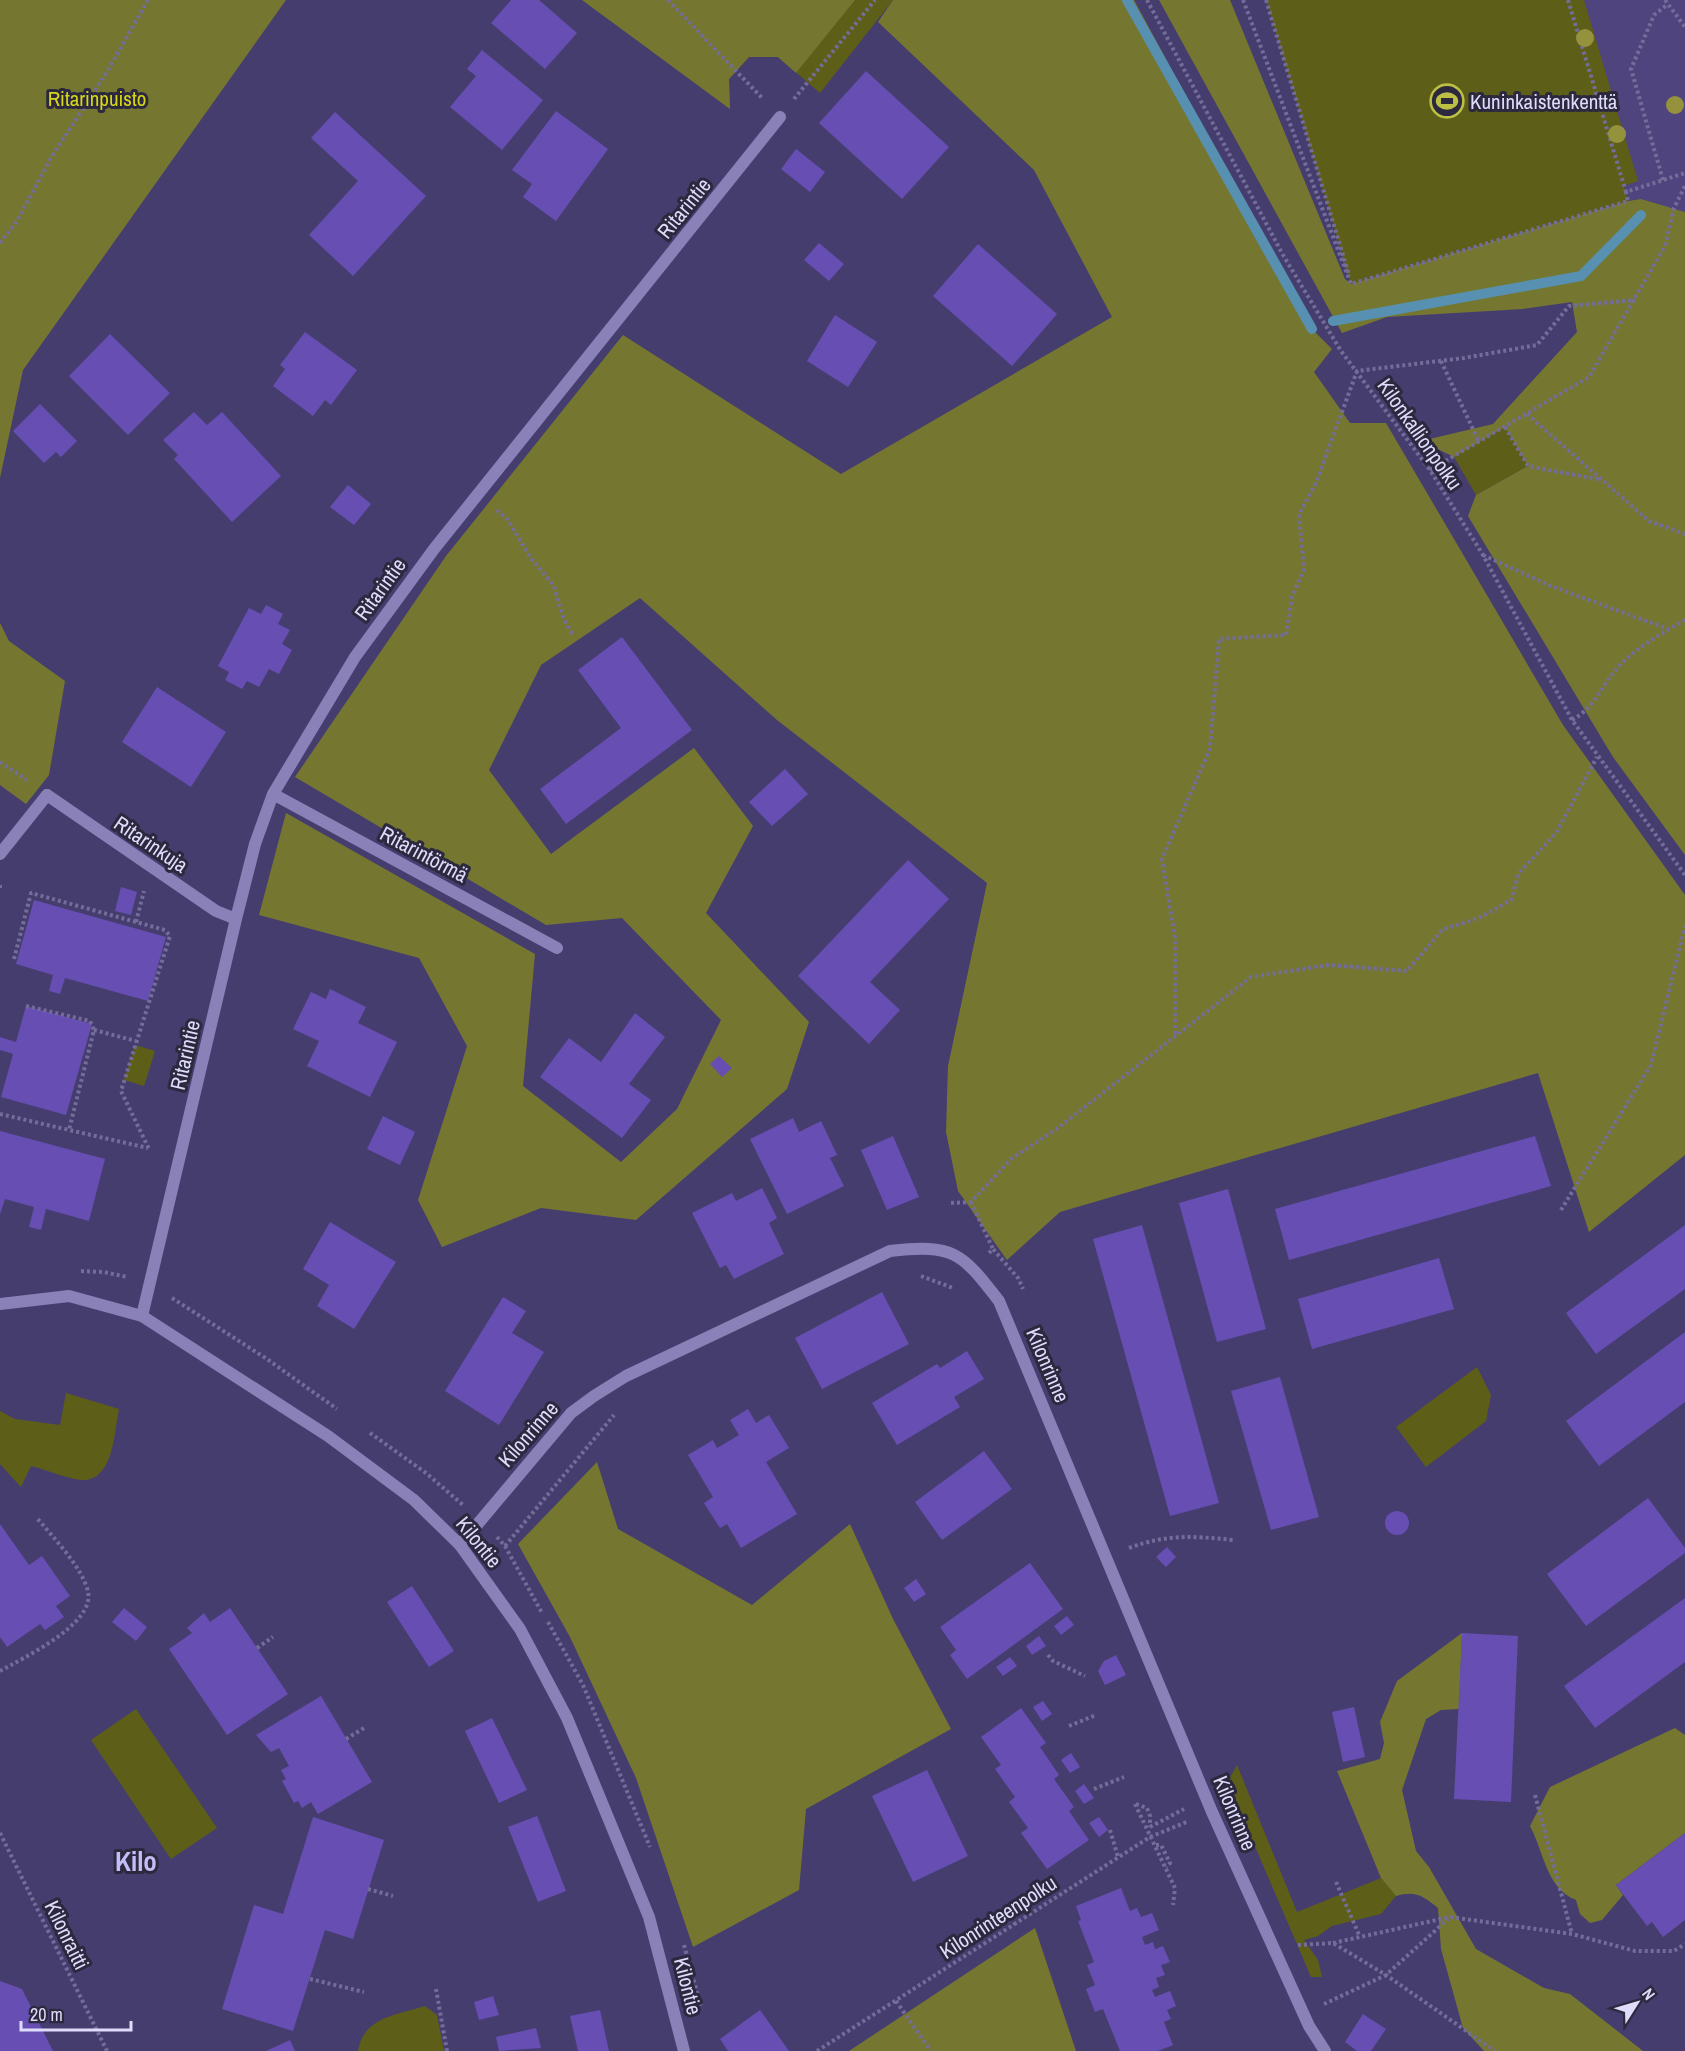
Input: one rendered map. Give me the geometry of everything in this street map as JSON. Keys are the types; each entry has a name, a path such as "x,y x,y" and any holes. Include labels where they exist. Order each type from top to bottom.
{"street":[{"name":"Ritarintie","path":"142,1316 148,1282 206,1055 236,919 255,844 273,794 355,657 434,549 780,117"},
{"name":"Ritarintörmä","path":"273,794 557,948"},
{"path":"0,854 47,795"},
{"name":"Ritarinkuja","path":"47,795 207,905 236,919"},
{"name":"Kilonrinne","path":"460,1545 570,1413 626,1376 890,1251 923,1248 959,1255 975,1270 999,1301 1212,1812 1309,2026 1325,2051"},
{"name":"Kilontie","path":"0,1304 69,1296 142,1316 328,1436 414,1500 460,1545 520,1629 567,1718 649,1917 684,2051"}],"path":[{"path":"0,243 16,221 52,156 107,72 148,0"},
{"path":"668,0 780,117 875,0"},
{"name":"Kilonkallionpolku","path":"1147,0 1283,255 1341,351 1430,470 1483,555 1572,720 1685,875"},
{"path":"1243,0 1345,273 1349,276"},
{"path":"1266,0 1351,284 1628,201 1568,0"},
{"path":"1663,180 1631,69 1654,15 1666,2 1685,27"},
{"path":"1626,192 1685,173"},
{"path":"1430,470 1589,377 1665,246 1674,208 1685,186"},
{"path":"1175,1034 1175,938 1162,859 1210,749 1219,639 1286,635 1292,597 1304,569 1299,514 1316,483 1357,371 1441,361 1537,345 1569,306 1635,300"},
{"path":"1441,361 1479,442"},
{"path":"1527,414 1649,521 1685,534"},
{"path":"1505,427 1528,466 1601,480"},
{"path":"479,493 508,520 530,557 554,586 563,617 573,636"},
{"path":"1483,555 1551,586 1668,629"},
{"path":"1572,720 1587,712 1620,664 1668,629 1685,620"},
{"path":"951,1203 971,1202 1011,1159 1058,1128 1175,1034 1251,977 1329,965 1407,970 1442,930 1481,917 1511,900 1519,873 1556,834 1597,757"},
{"path":"0,762 47,795"},
{"path":"0,1114 149,1149 121,1091 170,936 165,930 31,893 14,959"},
{"path":"1561,1210 1651,1065 1685,926"},
{"path":"26,1006 90,1021 94,1030 69,1130"},
{"path":"94,1030 136,1041"},
{"path":"971,1202 993,1249 1018,1278 1027,1299"},
{"path":"912,1276 945,1283 958,1292 993,1249"},
{"path":"75,1271 104,1272 148,1282 267,1359 342,1413"},
{"path":"506,1546 562,1475 621,1408"},
{"path":"360,1426 426,1473 481,1520 506,1546 583,1685 653,1856"},
{"path":"0,1671 58,1637 83,1615 89,1594 83,1578 36,1517"},
{"path":"1129,1548 1150,1540 1182,1535 1233,1540"},
{"path":"1125,1537 1134,1559"},
{"path":"257,1648 273,1637"},
{"path":"1048,1655 1053,1661 1085,1676"},
{"path":"1069,1726 1096,1715"},
{"path":"346,1739 364,1728"},
{"path":"1094,1789 1124,1777"},
{"path":"1535,1795 1572,1934"},
{"path":"1149,1835 1150,1816 1146,1808 1135,1804 1149,1835 1156,1845 1175,1888 1173,1905"},
{"path":"1150,1827 1180,1810 1193,1807"},
{"name":"Kilonrinteenpolku","path":"817,2051 1119,1857 1149,1835 1200,1816"},
{"path":"1110,1830 1119,1857"},
{"name":"Kilonraitti","path":"0,1833 107,2051"},
{"path":"1336,1882 1360,1937"},
{"path":"368,1889 393,1896"},
{"path":"1008,1912 1015,1924"},
{"path":"1317,1996 1321,2006 1386,1974 1450,1917"},
{"path":"1299,1955 1294,1945 1334,1943 1450,1917 1572,1934 1635,1951 1674,1951 1685,1944"},
{"path":"684,1942 702,2010"},
{"path":"1334,1943 1386,1974 1495,2051"},
{"path":"310,1979 364,1992"},
{"path":"436,1989 447,2051"},
{"path":"896,2001 931,2051"}],"shaded area":[{"path":"584,0 893,0 820,93 778,57 749,57 729,79 730,109"},
{"name":"Kuninkaistenkenttä","path":"1266,0 1584,0 1638,181 1624,186 1628,201 1351,284"},
{"path":"1568,0 1685,0 1685,212 1641,199 1628,201"},
{"path":"1505,427 1528,466 1476,495 1454,457"},
{"path":"135,1045 155,1051 144,1086 124,1080"},
{"path":"1477,1367 1491,1395 1486,1421 1426,1467 1396,1427"},
{"path":"66,1393 119,1409 106,1464 100,1473 92,1478 81,1480 31,1466 21,1487 0,1464 0,1411 15,1419 60,1425"},
{"path":"136,1709 217,1828 171,1859 91,1740"},
{"path":"1237,1765 1297,1912 1381,1878 1396,1896 1381,1914 1332,1926 1318,1936 1304,1940 1318,1960 1322,1977 1311,1977 1232,1793 1228,1781"},
{"path":"425,2006 437,2015 444,2051 358,2051 361,2040 374,2024 393,2015"}],"green space":[{"name":"Ritarinpuisto","path":"0,0 286,0 23,370 0,478"},
{"path":"582,0 855,0 796,73 778,57 749,57 729,79 730,109"},
{"path":"893,0 1134,0 1312,329 1332,349 1314,372 1350,423 1386,423 1563,725 1685,895 1685,1155 1589,1232 1538,1073 1060,1212 1007,1260 958,1191 946,1132 948,1066 987,883 777,720 640,598 541,665 489,770 551,854 694,748 753,826 706,913 809,1022 787,1089 636,1220 541,1208 442,1247 418,1200 467,1046 419,958 259,915 286,813 535,954 523,1086 621,1162 677,1109 721,1020 622,918 546,925 295,777 446,556 623,335 841,474 1112,317 1034,170 878,22"},
{"path":"1159,0 1230,0 1345,279 1351,284 1628,201 1641,199 1685,212 1685,855 1613,757 1468,516 1476,495 1528,466 1505,427 1454,457 1421,441 1493,424 1577,332 1572,302 1523,309 1387,317 1342,333"},
{"path":"0,623 9,641 65,681 49,775 26,804 0,785"},
{"path":"597,1462 618,1529 752,1605 850,1524 893,1619 951,1729 806,1809 799,1890 693,1947 636,1778 570,1637 518,1544"},
{"path":"1462,1633 1459,1709 1441,1710 1426,1719 1402,1790 1416,1851 1429,1867 1476,1949 1544,1988 1570,1994 1643,2051 1484,2051 1463,2028 1441,1949 1438,1908 1419,1895 1396,1896 1381,1878 1337,1771 1380,1759 1384,1743 1380,1722 1397,1681"},
{"path":"1675,1728 1685,1735 1685,1833 1616,1885 1623,1895 1602,1920 1590,1923 1580,1914 1576,1900 1558,1887 1552,1878 1530,1826 1550,1787"},
{"path":"1035,1928 1076,2051 849,2051"}],"building":[{"path":"511,0 539,0 577,33 545,69 491,23"},
{"path":"482,50 543,100 502,150 450,107 476,76 467,69"},
{"path":"866,71 949,147 902,199 819,123"},
{"path":"556,111 608,149 556,221 523,197 532,184 512,170"},
{"path":"335,112 426,196 353,276 309,235 358,181 311,138"},
{"path":"796,149 825,172 810,192 781,169"},
{"path":"819,243 844,264 829,281 804,260"},
{"path":"978,244 1057,314 1012,366 933,296"},
{"path":"835,315 877,342 848,387 807,361"},
{"path":"305,332 357,370 331,405 325,400 313,416 273,386 285,369 280,365"},
{"path":"110,334 170,393 128,435 69,376"},
{"path":"40,404 77,441 61,457 56,452 44,463 13,431"},
{"path":"194,412 207,425 222,412 281,476 232,522 174,459 178,455 163,440"},
{"path":"348,485 371,504 354,525 330,507"},
{"path":"266,605 283,614 278,624 290,630 282,644 292,650 279,674 269,669 259,687 247,681 242,689 225,680 229,672 218,666 249,608 261,614"},
{"path":"622,637 692,730 566,824 540,789 621,728 578,670"},
{"path":"157,687 226,732 191,787 122,742"},
{"path":"785,769 808,794 772,826 749,802"},
{"path":"908,860 949,899 870,982 900,1010 869,1044 798,976"},
{"path":"121,887 137,892 131,915 115,911"},
{"path":"34,900 166,937 148,1001 65,978 60,994 49,991 53,975 16,964"},
{"path":"330,989 366,1007 358,1023 397,1042 370,1097 307,1066 319,1041 293,1029 311,992 326,999"},
{"path":"26,1006 92,1024 66,1115 1,1097 13,1054 0,1050 0,1037 16,1042"},
{"path":"635,1013 665,1037 629,1084 651,1100 622,1138 540,1077 569,1038 601,1062"},
{"path":"719,1056 732,1068 722,1077 710,1064"},
{"path":"383,1116 415,1132 400,1165 367,1149"},
{"path":"793,1118 799,1132 821,1121 837,1155 830,1158 844,1186 787,1214 750,1139"},
{"path":"0,1131 105,1159 89,1221 46,1209 41,1230 29,1227 34,1207 5,1199 0,1214"},
{"path":"893,1136 919,1197 887,1210 861,1150"},
{"path":"1535,1136 1551,1186 1289,1260 1275,1209"},
{"path":"762,1188 777,1218 769,1223 784,1254 734,1279 726,1265 720,1268 692,1213 732,1193 736,1201"},
{"path":"1228,1189 1266,1329 1217,1342 1179,1203"},
{"path":"330,1222 396,1262 354,1329 317,1306 329,1285 303,1269"},
{"path":"1142,1225 1219,1503 1170,1516 1093,1239"},
{"path":"1685,1225 1685,1289 1596,1354 1566,1313"},
{"path":"1439,1258 1454,1309 1312,1349 1298,1299"},
{"path":"882,1292 909,1344 822,1389 795,1338"},
{"path":"503,1297 526,1311 512,1333 544,1352 499,1425 445,1391"},
{"path":"1685,1332 1685,1402 1599,1466 1566,1421"},
{"path":"967,1351 984,1379 954,1397 960,1407 897,1445 872,1403 937,1364 940,1368"},
{"path":"1280,1377 1319,1517 1271,1530 1231,1391"},
{"path":"748,1409 756,1423 769,1415 789,1448 766,1462 797,1514 741,1548 727,1524 720,1528 704,1503 713,1497 688,1455 713,1440 717,1448 739,1435 730,1420"},
{"path":"984,1451 1012,1489 942,1540 915,1502"},
{"path":"1648,1498 1685,1548 1685,1553 1586,1626 1547,1574"},
{"path":"1397,1511 1405,1515 1409,1523 1405,1531 1397,1535 1389,1531 1385,1523 1389,1515"},
{"path":"0,1524 29,1565 42,1556 70,1596 56,1606 64,1617 45,1630 40,1624 7,1647 0,1637"},
{"path":"1167,1547 1176,1557 1166,1567 1156,1557"},
{"path":"1030,1563 1063,1609 967,1679 950,1655 956,1650 940,1627"},
{"path":"916,1579 926,1594 914,1602 904,1588"},
{"path":"412,1586 454,1651 429,1667 387,1602"},
{"path":"1685,1598 1685,1662 1595,1728 1564,1686"},
{"path":"124,1608 147,1627 136,1641 112,1622"},
{"path":"230,1608 288,1694 227,1735 169,1649 192,1633 187,1628 204,1613 210,1622"},
{"path":"1067,1616 1074,1625 1061,1635 1054,1626"},
{"path":"1462,1633 1518,1636 1511,1802 1454,1799"},
{"path":"1039,1636 1046,1646 1032,1655 1026,1646"},
{"path":"1116,1655 1126,1675 1105,1685 1098,1671 1104,1661"},
{"path":"1010,1657 1017,1666 1003,1676 996,1667"},
{"path":"321,1696 372,1782 318,1814 311,1802 302,1808 298,1801 294,1803 282,1781 286,1779 281,1770 289,1766 279,1748 271,1752 256,1735"},
{"path":"1043,1701 1052,1714 1042,1721 1033,1707"},
{"path":"1354,1707 1365,1757 1343,1762 1332,1712"},
{"path":"1021,1708 1046,1743 1040,1747 1059,1775 1054,1779 1074,1807 1069,1811 1089,1840 1047,1869 1021,1833 1028,1828 1009,1802 1015,1797 995,1769 1001,1765 981,1737"},
{"path":"492,1718 527,1790 499,1803 465,1731"},
{"path":"1071,1753 1080,1767 1070,1773 1061,1760"},
{"path":"927,1770 968,1856 913,1882 872,1796"},
{"path":"1084,1784 1094,1798 1084,1804 1075,1791"},
{"path":"537,1816 566,1891 538,1902 508,1827"},
{"path":"313,1817 384,1840 353,1939 325,1930 293,2031 222,2009 254,1905 283,1914"},
{"path":"1099,1817 1108,1830 1099,1837 1089,1823"},
{"path":"1685,1833 1685,1920 1663,1937 1652,1922 1647,1926 1616,1885"},
{"path":"1121,1888 1130,1911 1137,1908 1141,1917 1152,1913 1159,1930 1142,1937 1145,1945 1153,1942 1155,1949 1163,1946 1170,1962 1161,1965 1165,1975 1156,1978 1159,1987 1152,1990 1155,1997 1170,1991 1176,2006 1167,2010 1171,2019 1164,2022 1173,2045 1158,2051 1120,2051 1103,2009 1095,2012 1086,1989 1095,1985 1087,1965 1094,1962 1078,1921 1081,1920 1076,1906"},
{"path":"0,1981 22,1989 53,2051 0,2051"},
{"path":"493,1996 499,2015 479,2020 474,2002"},
{"path":"600,2010 609,2051 578,2051 570,2016"},
{"path":"760,2010 789,2051 728,2051 720,2039"},
{"path":"1363,2014 1386,2029 1371,2051 1357,2051 1345,2042"},
{"path":"536,2028 541,2048 499,2051 496,2037"},
{"path":"290,2040 295,2051 266,2051"}],"waterway":[{"path":"1127,0 1312,329"},
{"path":"1333,321 1581,276 1641,215"}],"place":[{"name":"Kuninkaistenkenttä","path":"1447,101"}],"district":[{"name":"Kilo","path":"136,1861"}]}
